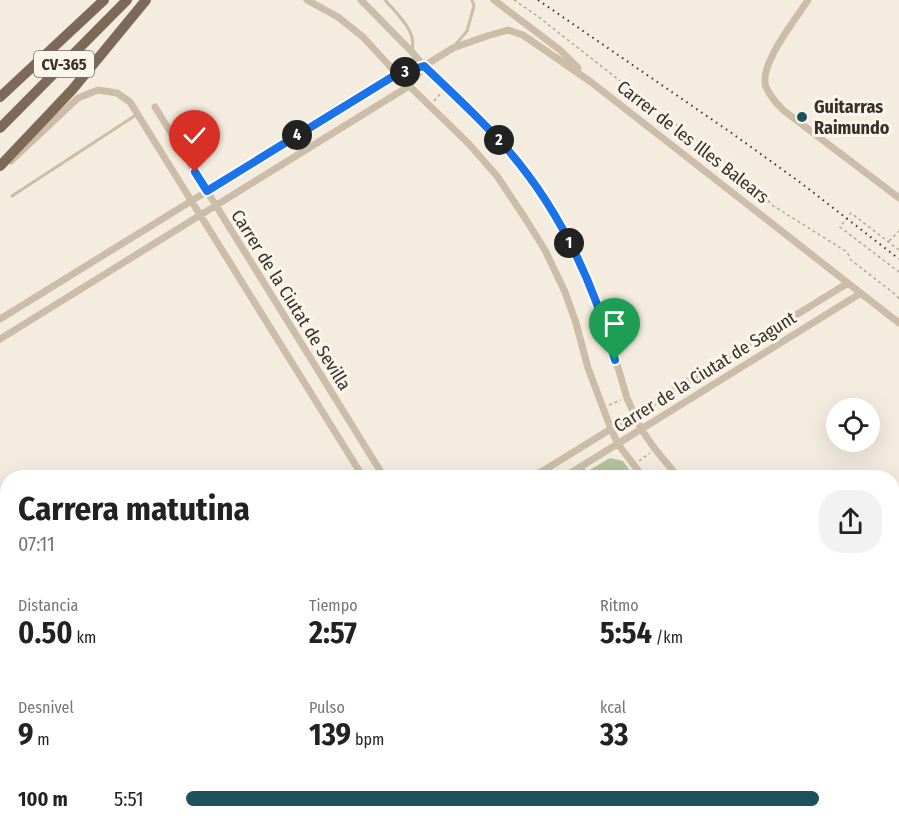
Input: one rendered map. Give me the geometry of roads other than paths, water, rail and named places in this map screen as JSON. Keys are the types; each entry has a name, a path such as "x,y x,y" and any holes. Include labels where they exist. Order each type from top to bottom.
{"main road":[{"path":"0,97 104,0"},
{"name":"CV-365","path":"0,128 127,0"},
{"path":"0,169 72,90 146,0"}],"street":[{"path":"307,0 338,17 363,37 397,74 468,143 497,176 544,250 565,292 602,408 618,444 637,470"},
{"path":"361,0 510,152 559,221 591,287 634,414 641,429 672,470"},
{"path":"494,0 560,50 591,82"},
{"path":"808,0 772,54 766,70 765,85 772,99 783,110 899,198"},
{"name":"Carrer de les Illes Balears","path":"453,48 508,30 523,35 591,82 899,323"},
{"path":"0,319 397,74 424,66 453,48"},
{"path":"0,339 409,86 424,66"},
{"name":"Carrer de la Ciutat de Sevilla","path":"0,169 78,98 98,90 117,93 130,102 359,470"},
{"name":"Carrer de la Ciutat de Sevilla","path":"155,107 380,470"},
{"name":"Carrer de la Ciutat de Sagunt","path":"544,470 848,283"},
{"name":"Carrer de la Ciutat de Sagunt","path":"575,470 861,293"}],"lane":[{"path":"385,0 409,28 414,42 411,51"},
{"path":"453,48 467,31 474,6 472,0"},
{"path":"12,196 138,114"}],"railway":[{"path":"538,0 733,134 899,259"}],"place":[{"name":"Guitarras Raimundo","path":"802,117"}]}
